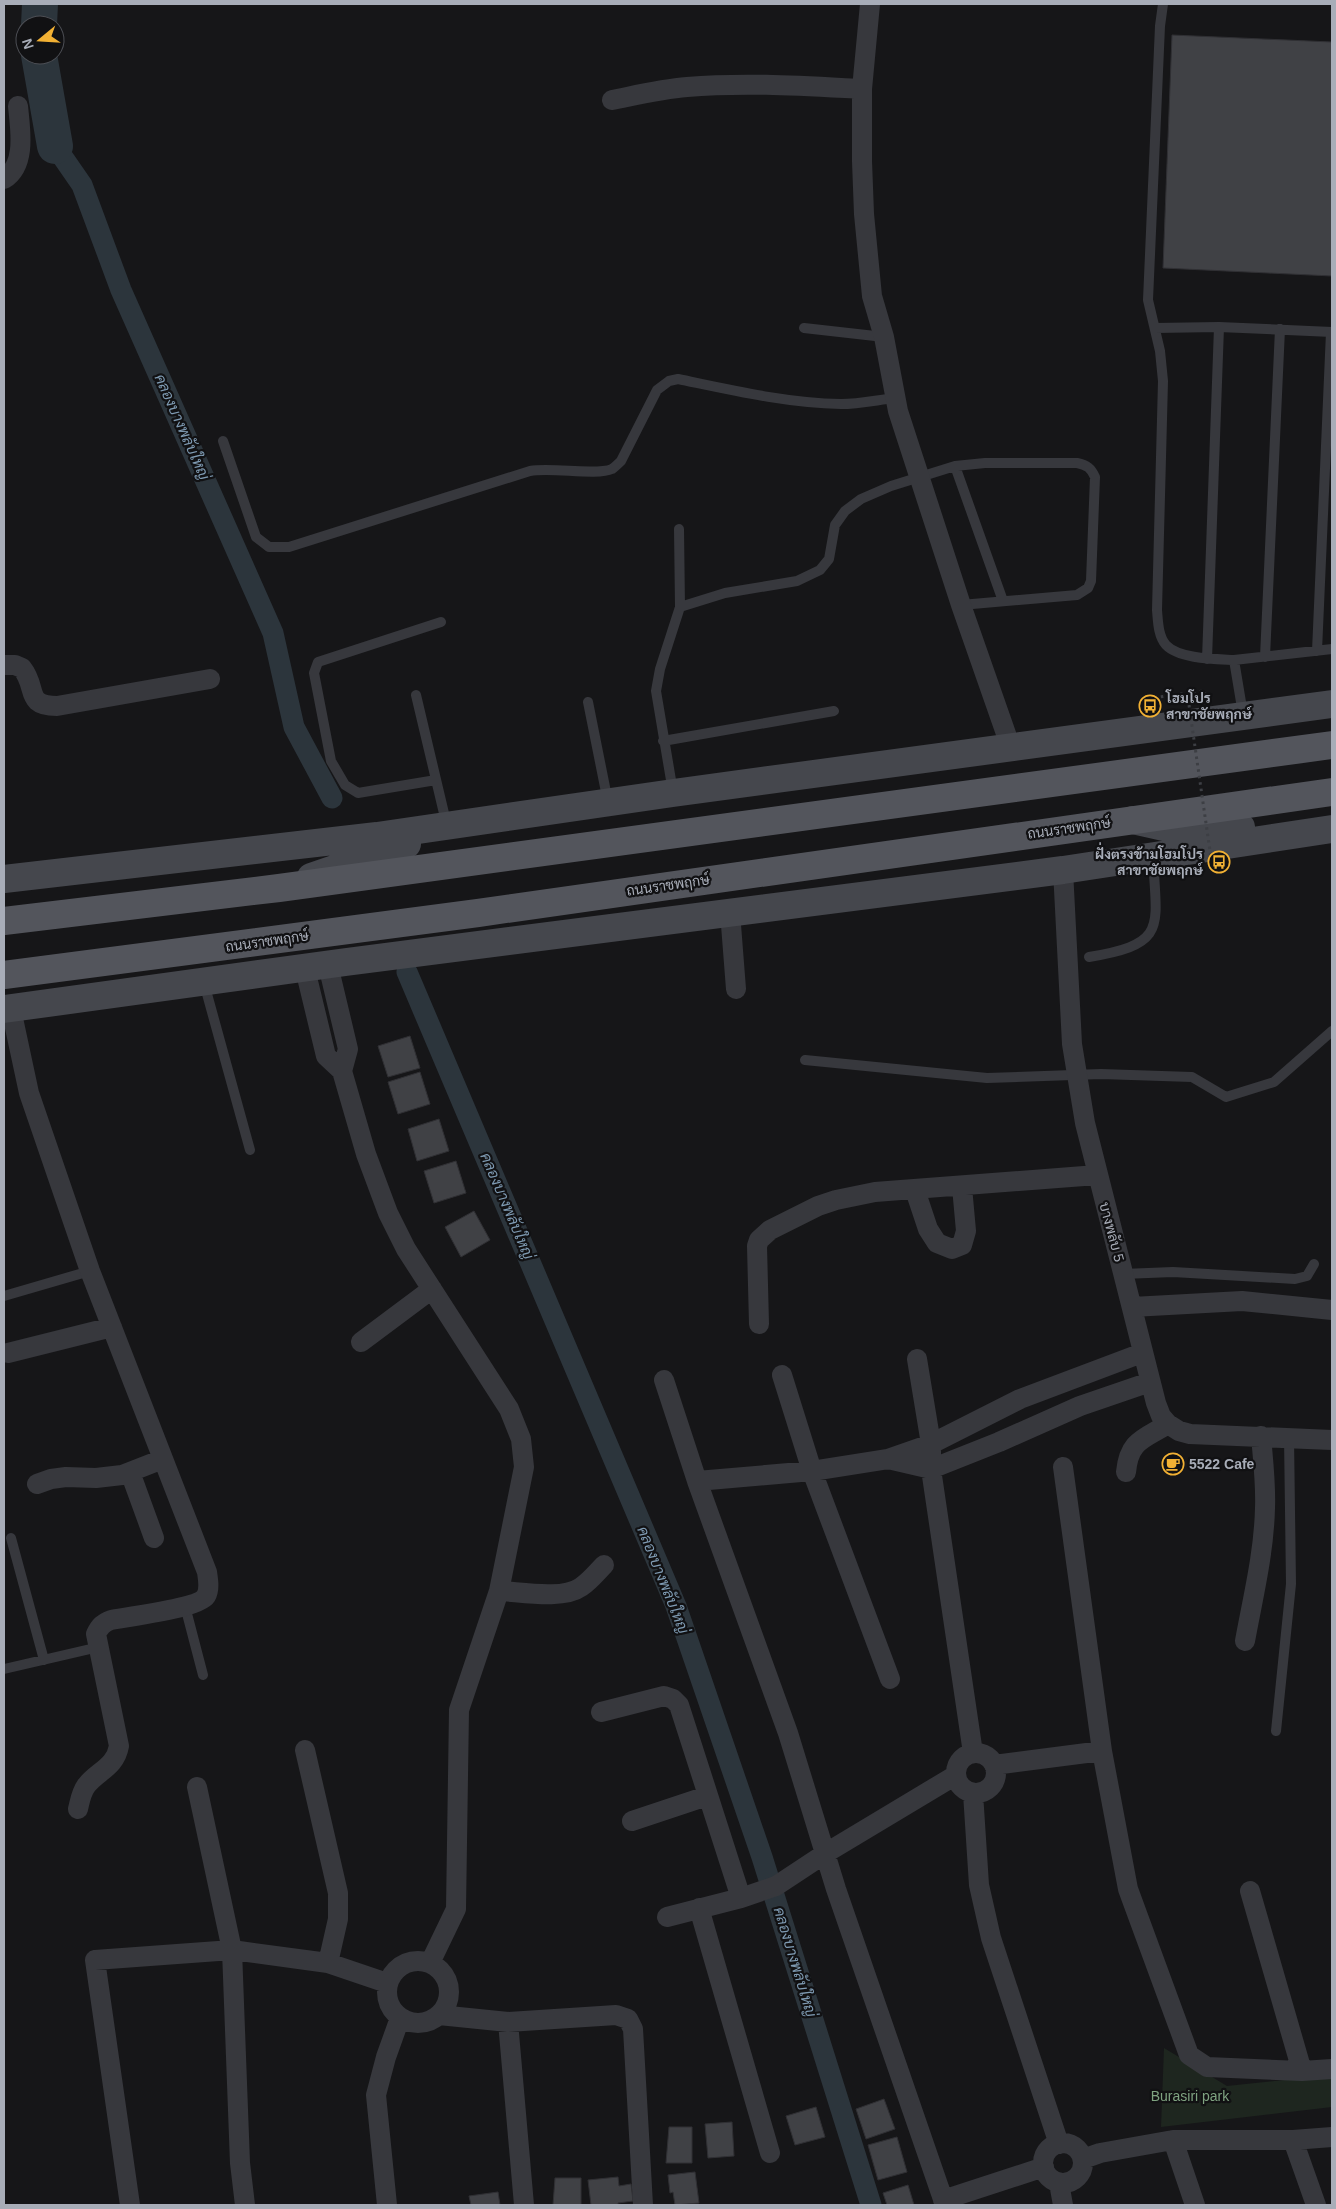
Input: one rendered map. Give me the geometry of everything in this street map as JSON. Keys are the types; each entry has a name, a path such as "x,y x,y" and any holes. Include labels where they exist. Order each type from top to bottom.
{"main road":[{"path":"4,879 456,826 673,793 1332,704"},
{"path":"4,921 278,888 1332,745"},
{"name":"ถนนราชพฤกษ์","path":"4,975 478,913 1332,792"},
{"path":"1131,819 1182,831 1332,817"},
{"path":"278,888 456,826"},
{"path":"7,1009 326,965 1063,870 1332,829"},
{"path":"326,965 478,913"}],"street":[{"path":"870,4 862,89 862,161 864,214 872,296 884,337 895,398 961,605 1011,748"},
{"path":"612,100 676,88 710,85 757,84 862,89"},
{"path":"4,179 16,165 21,140 18,106"},
{"path":"4,665 15,665 22,668 36,701 44,706 57,706 210,678"},
{"name":"บางพลับ 5","path":"1063,870 1072,1044 1076,1075 1097,1175 1132,1307 1142,1353 1161,1416 1168,1424"},
{"path":"730,912 736,989"},
{"path":"326,965 348,1049 342,1071 366,1154 388,1213 406,1249 509,1410 521,1438 524,1467 499,1591 459,1710 456,1909 430,1963"},
{"path":"7,1009 29,1093 90,1271 207,1572 208,1586 206,1596 200,1601 185,1606 104,1622 96,1634 119,1746 114,1760 82,1792 78,1809"},
{"path":"759,1324 757,1246 759,1240 770,1230 818,1206 836,1200 875,1192 962,1187 1097,1175"},
{"path":"915,1190 928,1230 936,1243 952,1249 962,1245 966,1231 962,1187"},
{"path":"361,1342 432,1289"},
{"path":"1132,1307 1242,1301 1332,1310"},
{"path":"8,1353 112,1327"},
{"path":"697,1481 812,1471 888,1459 931,1444 1020,1399 1142,1353"},
{"path":"917,1359 931,1444 931,1469 973,1754"},
{"path":"782,1376 812,1471 890,1679"},
{"path":"664,1380 697,1481 760,1651 826,1852 836,1889 944,2203 1044,2167"},
{"path":"888,1459 931,1469 1080,1406 1150,1382"},
{"path":"1045,1391 1058,1416"},
{"path":"1126,1472 1128,1456 1135,1444 1168,1424 1179,1431 1190,1434 1332,1440"},
{"path":"1245,1641 1260,1559 1264,1518 1265,1475 1261,1436"},
{"path":"37,1484 51,1479 66,1477 96,1478 130,1472 163,1459"},
{"path":"1063,1467 1102,1751 1128,1889 1189,2055 1207,2067 1302,2071 1332,2070"},
{"path":"130,1472 154,1538"},
{"path":"499,1591 566,1593 581,1588 604,1565"},
{"path":"601,1712 664,1696 673,1699 679,1705 741,1898"},
{"path":"304,1750 338,1893 338,1919 328,1964"},
{"path":"994,1765 1102,1751"},
{"path":"973,1754 985,1756 994,1765 995,1777 990,1788 979,1793 973,1793 961,1787 956,1775 958,1764 962,1758 973,1754"},
{"path":"667,1917 741,1898 776,1886 826,1852 956,1775"},
{"path":"198,1787 232,1950 240,2163 245,2205"},
{"path":"973,1793 979,1885 991,1938 1059,2144"},
{"path":"632,1821 707,1796"},
{"path":"1250,1891 1302,2071"},
{"path":"699,1908 770,2153"},
{"path":"130,2205 95,1960 232,1950 328,1964 387,1983"},
{"path":"420,1960 430,1963 442,1972 448,1986 449,1997 446,2007 431,2021 420,2023 400,2018 388,2002 387,1983 392,1973 409,1961 420,1960"},
{"path":"439,2015 508,2022 616,2014 628,2019 633,2029 643,2205"},
{"path":"387,2205 376,2095 386,2057 400,2018"},
{"path":"508,2022 524,2205"},
{"path":"1083,2159 1100,2153 1173,2140 1293,2140 1332,2137"},
{"path":"1173,2140 1195,2205"},
{"path":"1293,2140 1316,2205"},
{"path":"1059,2144 1071,2145 1076,2148 1083,2159 1081,2172 1072,2182 1059,2183 1049,2178 1044,2167 1045,2155 1053,2146 1059,2144"},
{"path":"1059,2183 1063,2205"}],"lane":[{"path":"1163,4 1160,26 1148,300 1160,351 1163,381 1158,630 1165,644 1175,652 1207,659 1234,660 1332,649"},
{"path":"1154,328 1219,327 1332,332 1318,651"},
{"path":"1207,659 1219,327"},
{"path":"804,328 884,337"},
{"path":"1265,657 1280,329"},
{"path":"223,441 256,537 269,547 289,547 530,471 544,468 600,471 613,468 621,461 657,390 669,380 678,379 757,395 818,403 844,404 895,398"},
{"path":"680,607 725,593 797,582 820,570 828,559 836,525 846,511 861,499 919,476 955,466 985,463 1077,463 1086,465 1095,477 1091,581 1088,588 1076,595 961,605"},
{"path":"955,466 1003,602"},
{"path":"673,793 656,691 660,669 680,607 679,529"},
{"path":"436,780 358,793 345,785 331,761 314,673 318,662 441,622"},
{"path":"1234,660 1243,715"},
{"path":"416,695 436,780 456,826"},
{"path":"588,702 608,803"},
{"path":"663,741 834,711"},
{"path":"1089,957 1122,952 1144,941 1152,931 1156,918 1153,856"},
{"path":"204,982 250,1150"},
{"path":"805,1060 987,1078 1076,1075 1192,1077 1226,1097 1274,1082 1332,1031"},
{"path":"1123,1274 1173,1272 1296,1279 1307,1276 1314,1264"},
{"path":"4,1296 90,1271"},
{"path":"1276,1731 1291,1584 1289,1437"},
{"path":"11,1538 44,1660"},
{"path":"185,1606 203,1675"},
{"path":"4,1669 99,1647"}],"path":[{"path":"1144,699 1204,691 1207,702"},
{"path":"1198,704 1189,705 1211,858"}],"green space":[{"name":"Burasiri park","path":"1164,2048 1227,2086 1332,2075 1332,2107 1161,2127"}],"building":[{"path":"1172,35 1332,42 1332,276 1163,268"},
{"path":"410,1036 420,1068 388,1077 378,1046"},
{"path":"420,1072 430,1104 398,1114 388,1082"},
{"path":"439,1119 449,1151 417,1161 408,1129"},
{"path":"456,1161 466,1193 434,1203 424,1171"},
{"path":"474,1211 490,1240 461,1257 445,1227"},
{"path":"884,2099 895,2129 866,2139 856,2109"},
{"path":"816,2107 825,2137 795,2145 786,2116"},
{"path":"732,2122 734,2156 708,2158 705,2124"},
{"path":"669,2127 692,2127 692,2163 666,2163"},
{"path":"897,2137 907,2172 878,2180 868,2145"},
{"path":"695,2172 699,2203 675,2205 673,2192 670,2193 668,2175"},
{"path":"618,2177 619,2186 631,2184 633,2201 618,2203 618,2205 591,2205 588,2180"},
{"path":"555,2178 581,2178 581,2205 553,2205"},
{"path":"908,2185 914,2205 887,2205 883,2193"},
{"path":"498,2192 500,2205 471,2205 469,2196"}],"waterway":[{"name":"คลองบางพลับใหญ่","path":"39,15 40,4"},
{"name":"คลองบางพลับใหญ่","path":"41,65 55,146"},
{"name":"คลองบางพลับใหญ่","path":"55,146 82,185 121,290 273,633 294,727 332,798"},
{"name":"คลองบางพลับใหญ่","path":"407,972 676,1606 762,1857 871,2205"}],"place":[{"name":"โฮมโปร สาขาชัยพฤกษ์","path":"1150,706"},
{"name":"ฝั่งตรงข้ามโฮมโปร สาขาชัยพฤกษ์","path":"1219,862"},
{"name":"5522 Cafe","path":"1173,1464"}]}
